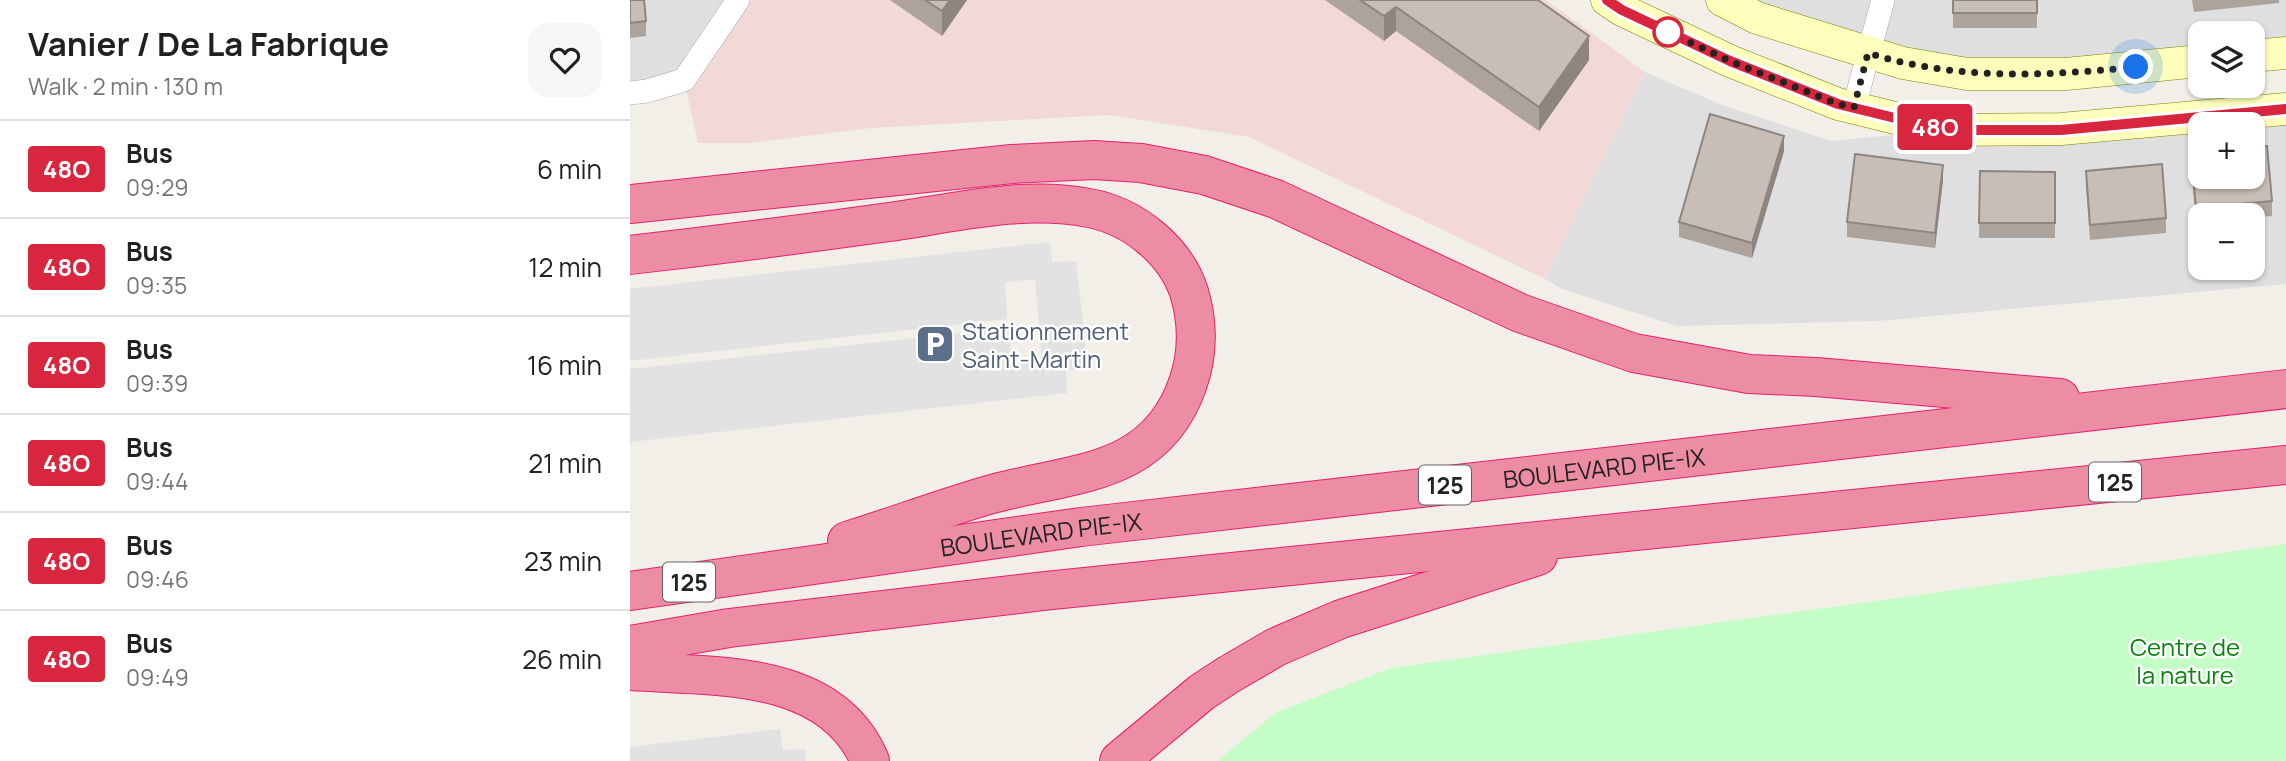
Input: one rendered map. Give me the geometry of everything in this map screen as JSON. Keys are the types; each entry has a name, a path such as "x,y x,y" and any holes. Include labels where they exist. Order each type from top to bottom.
{"highway":[{"path":"630,204 1024,163 1094,160 1140,163 1204,175 1276,199 1521,313 1634,353 1749,374 1829,378 2142,405"},
{"path":"630,255 985,208 1066,205 1104,211 1147,235 1173,261 1188,290 1196,338 1189,380 1181,401 1169,420 1142,450 1097,470 992,494 748,573"},
{"name":"BOULEVARD PIE-IX","path":"630,591 1081,527 2286,390"},
{"name":"125","path":"630,645 729,628 1044,591 2286,465"},
{"path":"1119,761 1162,724 1228,675 1303,634 1610,532"},
{"path":"630,671 733,678 771,683 794,690 817,701 846,724 861,743 870,761"}],"street":[{"path":"630,93 684,80 738,0"},
{"path":"1607,0 1622,10 1730,61 1838,104 1944,130 2061,130 2286,109"},
{"path":"1722,0 1757,18 1868,53 1903,63 1967,74 2066,74 2188,62"},
{"path":"1854,107 1883,0"},
{"path":"2265,55 2286,53"}],"shaded area":[{"path":"630,0 738,0 684,80 630,93"},
{"path":"738,0 1546,0 1645,72 1545,279 1249,137 1110,115 871,128 750,143 698,143 684,80"},
{"path":"1722,0 2286,0 2286,53 2265,55 2265,21 2188,21 2188,62 1967,74"},
{"path":"1645,72 1722,105 1831,141 1944,130 2188,115 2188,189 2265,189 2265,112 2237,112 2286,109 2286,284 1878,321 1677,326 1562,289 1545,279"},
{"name":"Stationnement Saint-Martin","path":"1050,242 1052,262 1076,261 1088,369 1066,371 1067,393 630,442 630,369 1009,328 1012,364 1042,361 1035,279 1005,282 1007,319 630,361 630,289"},
{"path":"780,729 783,750 805,749 806,761 630,761 630,747"}],"green space":[{"name":"Centre de la nature","path":"2286,544 2286,761 1217,761 1277,712 1391,668"}],"building":[{"path":"630,0 644,0 646,21 630,23"},
{"path":"925,0 950,0 942,11"},
{"path":"1360,0 1538,0 1589,36 1539,107 1396,7 1384,16"},
{"path":"1953,0 2037,0 2037,13 1953,13"},
{"path":"1710,114 1784,136 1752,243 1679,222"},
{"path":"2265,146 2272,201 2196,203 2194,189 2265,189"},
{"path":"1855,154 1943,165 1935,233 1847,222"},
{"path":"2162,164 2166,218 2090,225 2086,171"},
{"path":"1980,171 2055,172 2055,223 1979,223"}],"bus line":[{"name":"48O","path":"1607,0 1622,10 1730,61 1838,104 1944,130 2061,130 2286,109"}],"place":[{"name":"Stationnement Saint-Martin","path":"935,344"}],"route":[{"path":"1668,32 1730,61 1838,104 1854,107 1868,53 1903,63 1967,74 2066,74 2136,67"}]}
